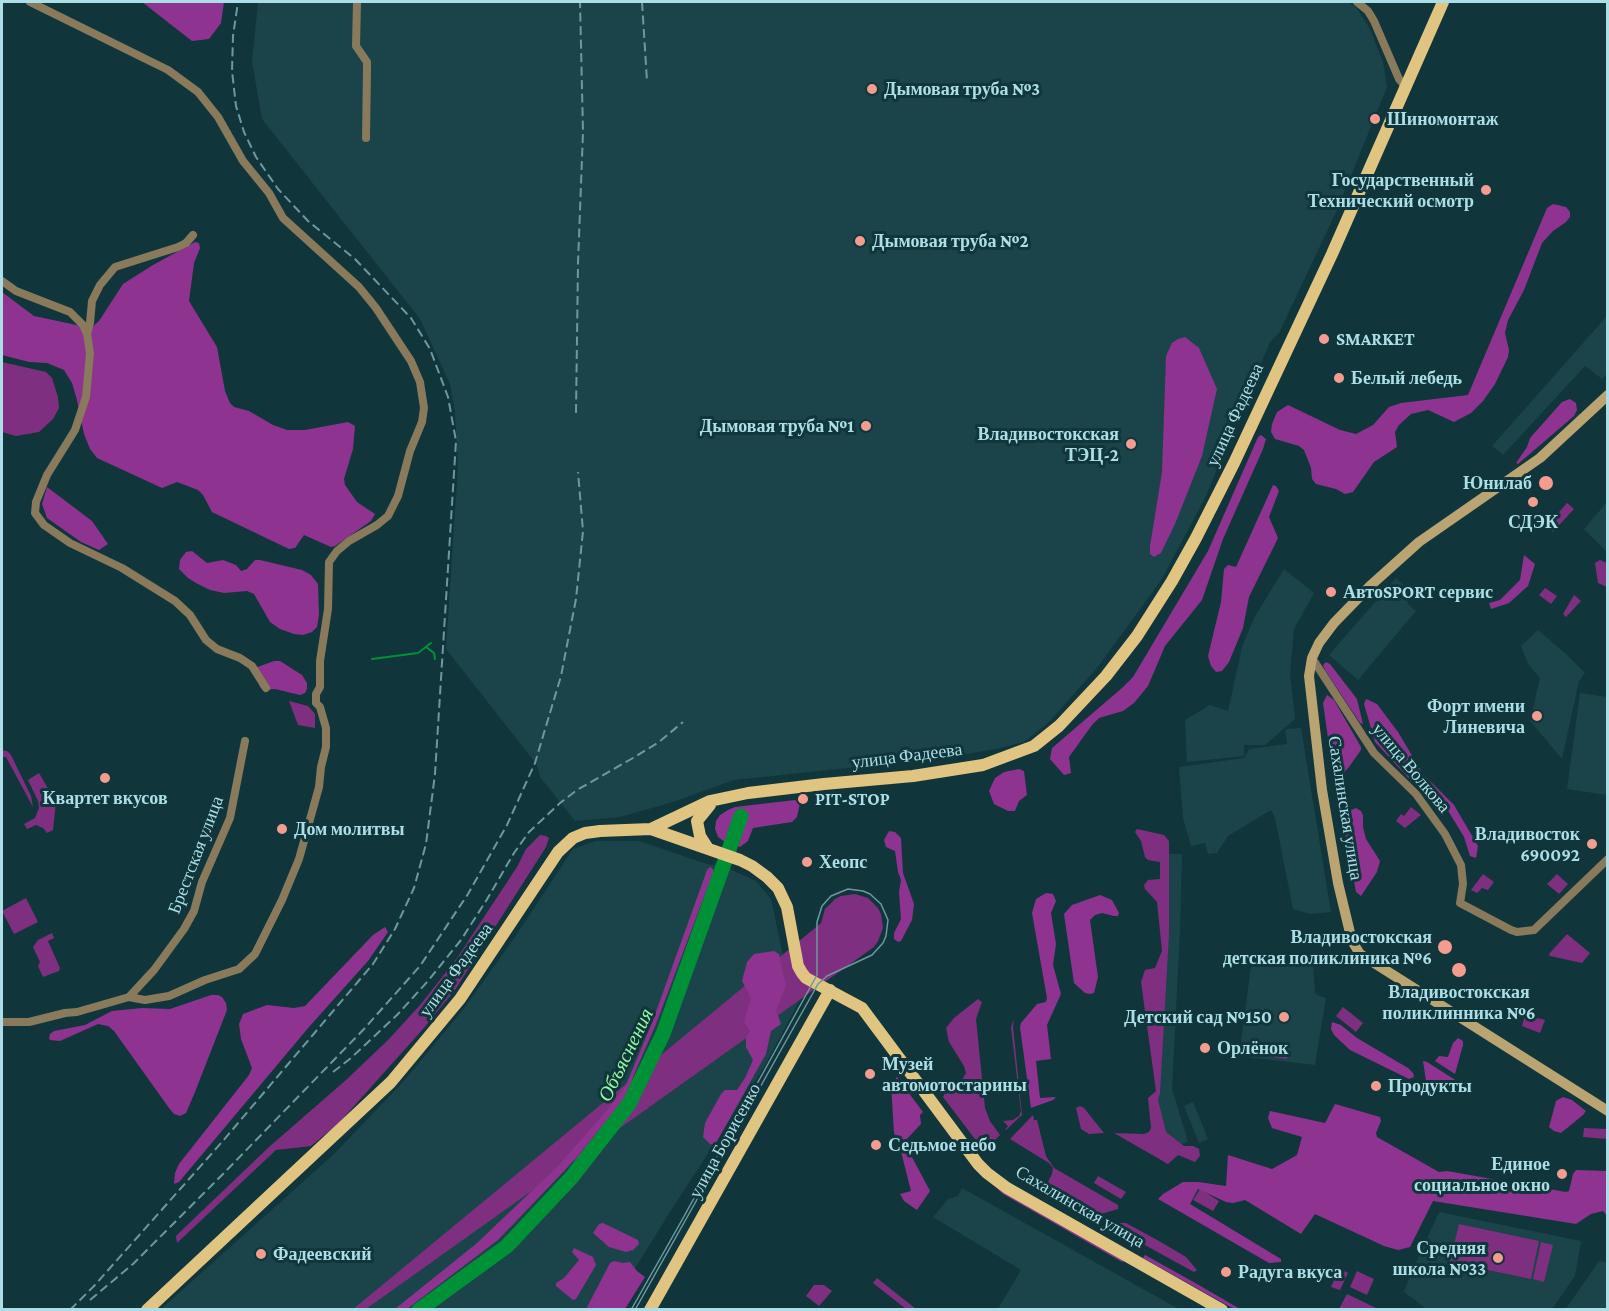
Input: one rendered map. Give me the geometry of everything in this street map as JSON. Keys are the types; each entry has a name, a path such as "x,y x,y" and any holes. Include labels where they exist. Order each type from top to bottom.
{"main road":[{"name":"улица Фадеева","path":"147,1310 306,1163 398,1074 472,983 564,844 573,838 585,833 651,829 710,801 722,798 810,785 913,776 983,765 1034,746 1059,726 1106,676 1137,636 1156,609 1191,547 1234,463 1332,254 1443,2"},
{"path":"1312,658 1318,643 1334,623 1385,572 1419,542 1540,458 1608,395"},
{"name":"Сахалинская улица","path":"1312,658 1309,696 1322,790 1344,912 1352,941 1360,954 1608,1111"},
{"path":"707,848 700,836 697,821 709,806 722,798"},
{"name":"Сахалинская улица","path":"651,829 740,860 761,871 778,888 787,907 798,966 807,978 851,1000 866,1011 978,1164 994,1179 1222,1310"},
{"name":"улица Борисенко","path":"650,1310 830,990"}],"street":[{"path":"2,1022 29,1022 65,1012 77,1012 129,997 145,1000 169,996 205,980 239,969 249,961 260,946 299,859 319,787 327,738 322,714 316,703 316,694 320,687 320,661 328,609 329,562 349,541 388,516 398,496 410,451 422,422 424,408 420,382 411,361 376,308 360,287 282,218 269,193 243,161 218,117 198,92 168,70 30,2"},
{"path":"357,2 356,46 368,69 366,138"},
{"path":"1357,2 1368,11 1374,21 1399,79 1406,87"},
{"path":"87,334 92,301 100,285 115,267 178,247 186,243 193,235"},
{"path":"2,280 16,291 69,312 83,325 87,334 90,360 86,398 75,430 46,475 36,502 35,513 44,525 70,543 122,568 176,601 190,615 212,646 252,666 266,688"},
{"name":"улица Волкова","path":"1312,658 1374,753 1416,795 1445,834 1461,865 1463,884 1460,903 1511,930 1517,932 1534,930 1608,859"},
{"name":"Брестская улица","path":"129,997 184,929 194,911 202,882 230,818 245,741"}],"shaded area":[{"path":"142,2 224,2 221,23 209,39 192,41"},
{"name":"Владивостокская ТЭЦ-2","path":"258,2 1347,2 1356,7 1370,29 1383,62 1387,87 1337,210 1279,333 1270,342 1206,496 1162,579 1097,668 1049,722 1024,742 996,749 942,758 734,780 673,802 620,817 575,821 540,777 537,765 446,649 458,466 455,412 450,384 420,319 262,119 252,62"},
{"path":"1553,204 1566,207 1570,212 1570,217 1542,243 1524,290 1508,320 1505,333 1509,350 1508,357 1495,384 1483,401 1471,413 1454,422 1428,410 1411,414 1395,432 1397,447 1374,462 1353,492 1345,494 1316,484 1312,479 1311,468 1304,450 1299,446 1275,439 1271,432 1277,412 1288,405 1340,430 1356,434 1373,425 1389,407 1401,403 1468,395 1547,208"},
{"path":"195,242 199,243 200,248 194,263 189,301 217,347 225,391 230,403 234,407 249,411 287,430 305,430 348,422 355,426 353,449 344,479 345,485 357,502 375,514 371,521 335,546 331,547 304,535 295,548 289,549 212,512 198,490 177,482 162,488 97,458 90,449 84,434 72,383 64,370 47,363 29,362 2,355 2,292 34,316 91,328 99,321 123,284"},
{"path":"1607,316 1607,373 1602,379 1585,366 1503,455 1492,446"},
{"path":"1185,337 1199,348 1217,389 1202,456 1175,524 1161,553 1154,557 1150,554 1150,546 1162,472 1166,356 1172,343"},
{"path":"2,362 46,372 52,378 59,408 53,419 39,432 16,436 2,432"},
{"path":"1570,399 1576,403 1577,410 1574,416 1518,464 1516,463 1530,438 1562,402"},
{"path":"1261,435 1266,439 1263,449 1223,539 1202,600 1165,646 1148,686 1134,703 1123,711 1099,718 1092,725 1069,757 1071,773 1064,775 1050,759 1052,748 1133,677 1208,551 1258,437"},
{"path":"1273,485 1279,491 1269,517 1278,538 1249,597 1243,628 1229,662 1222,671 1216,672 1208,656 1221,602 1224,569 1228,565 1236,567"},
{"path":"47,487 92,521 108,544 99,550 81,542 47,518 42,504"},
{"path":"1607,502 1607,552 1584,529"},
{"path":"1567,503 1574,509 1553,532 1546,527"},
{"path":"192,551 207,563 223,560 236,565 241,571 247,569 255,560 260,560 302,570 311,575 318,584 317,627 312,632 303,635 280,629 270,622 254,594 247,591 224,593 210,590 196,583 179,569 180,560 186,552"},
{"path":"1524,555 1535,564 1528,586 1509,603 1491,609 1489,603 1500,600 1520,580"},
{"path":"1600,560 1607,563 1607,587 1598,583 1595,563"},
{"path":"1284,569 1314,593 1294,629 1290,674 1295,719 1265,745 1244,745 1244,756 1187,762 1185,720 1210,705 1228,711 1242,647 1254,618"},
{"path":"1396,578 1414,595 1407,603 1416,611 1358,680 1329,655"},
{"path":"1545,588 1557,596 1551,604 1539,595"},
{"path":"1574,595 1581,601 1566,617 1563,614"},
{"path":"1538,630 1585,673 1579,681 1562,759 1530,721 1540,678 1528,664 1521,646"},
{"path":"280,661 302,675 307,683 305,693 300,695 275,689 263,690 260,687 255,668"},
{"path":"1326,662 1357,699 1363,724 1360,723 1325,670 1323,665"},
{"path":"1580,693 1607,697 1607,795 1567,789"},
{"path":"1327,695 1334,700 1361,747 1349,767 1338,779 1334,775 1332,766 1323,703"},
{"path":"1366,699 1377,704 1398,732 1423,774 1454,805 1478,846 1476,858 1470,856 1464,837 1444,804 1434,803 1427,798 1375,742 1364,704"},
{"path":"289,701 308,706 315,714 315,728 298,725"},
{"path":"1301,728 1331,912 1310,914 1293,909 1275,818 1271,810 1228,836 1217,853 1208,854 1205,843 1191,846 1183,818 1179,767 1244,758 1249,749 1287,744 1285,729"},
{"path":"2,750 11,755 31,796 33,807 6,757 2,757"},
{"path":"1019,769 1024,771 1027,795 1019,801 1015,811 1008,811 994,804 989,791 995,778 1004,772"},
{"path":"39,773 56,802 53,830 47,833 36,825 27,829 24,824 35,818 39,808 28,780"},
{"path":"795,800 800,803 797,817 792,822 753,828 748,841 740,847 718,837 715,829 716,821 728,810 735,807"},
{"path":"1411,807 1421,815 1405,828 1396,821 1401,814 1404,816"},
{"path":"1356,808 1363,815 1366,839 1380,861 1377,872 1361,896 1356,892 1343,825 1347,812"},
{"path":"1137,829 1164,835 1169,841 1169,934 1158,1100 1166,1132 1184,1146 1199,1149 1200,1156 1195,1162 1178,1155 1168,1164 1114,1133 1144,1134 1149,1132 1151,1128 1148,1098 1156,1091 1141,982 1145,970 1155,968 1162,951 1157,902 1144,885 1148,880 1160,879 1160,862 1148,860 1145,857 1141,841 1135,832"},
{"path":"889,831 895,832 901,838 903,873 914,904 912,920 901,941 898,942 894,939 894,933 901,919 899,892 901,880 895,851 886,847 884,840"},
{"path":"540,835 549,838 546,847 455,990 423,1029 338,1124 311,1146 276,1150 177,1243 176,1236 179,1233 269,1147 346,1080 389,1039 421,1004 457,958 517,867 526,849"},
{"path":"595,841 639,841 707,864 723,866 756,881 771,899 790,988 803,994 763,1069 610,1309 160,1310 334,1154 403,1082 462,1011 515,937 573,849"},
{"path":"1167,854 1182,854 1172,1089 1188,1142 1178,1146 1164,1130 1156,1100"},
{"path":"710,867 713,873 656,1024 623,1100 567,1168 498,1240 407,1309 395,1309 477,1243 558,1166 626,1085 653,1020"},
{"path":"1483,874 1494,882 1488,890 1482,888 1477,893 1471,890"},
{"path":"1557,874 1568,884 1559,894 1547,884"},
{"path":"1046,893 1053,894 1056,901 1051,913 1056,944 1053,965 1061,994 1047,1025 1051,1059 1036,1061 1040,1098 1056,1097 1031,1108 1020,1027 1037,1004 1046,1002 1047,998 1032,913 1036,899"},
{"path":"855,894 868,898 881,914 883,928 874,947 366,1309 352,1310 821,923 825,909 835,899"},
{"path":"1100,895 1112,900 1119,913 1118,916 1114,916 1102,913 1090,920 1098,977 1094,993 1090,994 1085,993 1074,983 1064,914 1072,905"},
{"path":"26,898 38,922 14,934 2,911"},
{"path":"385,927 388,932 368,961 309,1027 179,1182 174,1184 179,1164 249,1075 252,1068 241,1039 239,1024 243,1014 267,1005 294,1008 305,1006 373,935"},
{"path":"52,933 54,938 48,941 60,968 59,971 43,977 38,966 40,962 33,947 38,940"},
{"path":"1567,934 1590,953 1582,963 1550,956 1549,954"},
{"path":"774,951 779,954 786,987 776,1010 781,1024 771,1031 766,1054 716,1143 710,1144 703,1137 705,1123 721,1094 725,1090 737,1090 753,1060 746,1047 746,1038 750,1031 744,1022 751,998 742,981 747,962 754,954"},
{"name":"Детский сад №150","path":"1252,959 1313,963 1315,992 1326,998 1315,1065 1239,1056"},
{"path":"211,995 222,997 227,1010 186,1113 180,1116 174,1114 169,1108 114,1031 108,1026 98,1024 60,1041 49,1038 54,1031 85,1025 112,1011 142,1008 170,1009"},
{"path":"978,999 982,1002 976,1019 985,1108 990,1121 1000,1135 984,1151 943,1097 946,1090 962,1080 966,1073 949,1042 946,1028 954,1018"},
{"path":"1343,1007 1363,1023 1356,1032 1336,1016"},
{"path":"1525,1015 1545,1020 1540,1033 1522,1026"},
{"path":"1014,1019 1022,1115 1005,1130 1008,1126 1003,1121 1013,1120 1019,1116 1021,1111 1011,1027"},
{"path":"1332,1022 1341,1025 1357,1038 1408,1068 1414,1077 1409,1079 1350,1050 1334,1035 1331,1029"},
{"path":"1458,1038 1463,1041 1463,1045 1455,1074 1435,1061 1439,1056 1448,1057 1453,1043"},
{"path":"1261,1043 1289,1047 1287,1059 1259,1055"},
{"path":"1423,1061 1457,1081 1464,1091 1462,1095 1426,1081"},
{"path":"897,1077 923,1112 920,1115 921,1124 904,1142 930,1191 917,1210 904,1201 900,1194 911,1191 898,1140 894,1133 891,1084"},
{"path":"1563,1097 1572,1100 1586,1111 1561,1133 1549,1127 1556,1101"},
{"path":"1193,1102 1208,1139 1199,1143 1184,1106"},
{"path":"1335,1104 1380,1117 1377,1137 1439,1172 1447,1171 1566,1192 1569,1191 1576,1170 1607,1171 1607,1216 1603,1211 1591,1214 1576,1224 1433,1201 1410,1247 1398,1250 1384,1246 1315,1214 1301,1234 1245,1200 1226,1202 1198,1189 1190,1204 1281,1259 1281,1262 1269,1263 1158,1199 1183,1182 1226,1186 1228,1155 1272,1169 1297,1155 1302,1137 1272,1128 1268,1118 1270,1111 1325,1123"},
{"path":"1080,1106 1104,1133 1089,1134 1081,1129 1076,1108"},
{"path":"1033,1115 1034,1120 1037,1120 1046,1156 1054,1168 1118,1205 1118,1209 1087,1218 1069,1208 1066,1202 1048,1192 1043,1192 1053,1168 1049,1163 1010,1139"},
{"path":"1584,1128 1607,1129 1607,1139 1583,1137"},
{"path":"980,1173 1124,1261 1122,1262 1003,1194"},
{"path":"1098,1176 1126,1192 1121,1199 1094,1183"},
{"path":"962,1188 1179,1309 998,1309 1021,1270 933,1217 948,1199 958,1196"},
{"path":"1200,1189 1219,1201 1213,1211 1193,1200"},
{"name":"Средняя школа №33","path":"1439,1212 1581,1241 1575,1276 1552,1309 1427,1309 1404,1292"},
{"path":"603,1223 638,1240 639,1244 633,1250 626,1252 609,1247 593,1233 599,1224"},
{"path":"1126,1223 1159,1241 1186,1257 1197,1270 1194,1272 1143,1244 1143,1240 1136,1235 1129,1236 1109,1225"},
{"path":"1459,1224 1539,1241 1531,1279 1450,1262"},
{"path":"1541,1242 1553,1245 1544,1282 1533,1279"},
{"path":"574,1248 593,1257 596,1265 576,1299 573,1300 556,1286 556,1283 564,1278 579,1260 572,1252"},
{"path":"1145,1255 1240,1309 1234,1309 1143,1258"},
{"path":"1599,1261 1607,1263 1607,1309 1565,1310"},
{"path":"630,1262 645,1277 625,1309 586,1309 610,1263"},
{"path":"1333,1266 1348,1273 1340,1290 1331,1287 1336,1276 1330,1273"},
{"path":"1357,1271 1374,1279 1367,1295 1350,1287"},
{"path":"877,1278 916,1309 906,1309 873,1283"},
{"path":"814,1285 824,1285 832,1291 819,1306 806,1296"},
{"path":"1347,1294 1378,1309 1339,1309"}],"waterway":[{"path":"372,659 418,653 431,643"},
{"path":"426,647 434,653 435,659"},
{"name":"Объяснения","path":"419,1310 507,1246 571,1178 629,1104 663,1034 741,816"}],"tram line":[{"path":"631,1310 817,975 817,922 822,906 831,896 848,889 870,894 881,904 888,920 883,943 872,955 827,976 818,984 635,1310"}],"railway":[{"path":"70,1310 222,1142 373,964 395,929 414,888 426,844 435,774 456,441 448,397 430,349 411,318 355,259 308,221 278,189 256,157 244,132 236,106 232,71 233,36 238,2"},
{"path":"576,413 583,132 580,2"},
{"path":"642,2 647,81"},
{"path":"90,1300 133,1264 364,1029 420,966 468,894 507,825 535,763 561,676 576,599 583,531 578,472"},
{"path":"333,1072 397,1015 428,981 461,940 529,832 577,790 659,742 683,722"}],"place":[{"name":"Дымовая труба №3","path":"872,89"},
{"name":"Шиномонтаж","path":"1375,119"},
{"name":"Государственный Технический осмотр","path":"1486,190"},
{"name":"Дымовая труба №2","path":"860,241"},
{"name":"SMARKET","path":"1324,339"},
{"name":"Белый лебедь","path":"1339,378"},
{"name":"Дымовая труба №1","path":"866,426"},
{"name":"Владивостокская ТЭЦ-2","path":"1131,444"},
{"name":"Юнилаб","path":"1546,483"},
{"name":"СДЭК","path":"1533,502"},
{"name":"АвтоSPORT сервис","path":"1331,592"},
{"name":"Форт имени Линевича","path":"1537,716"},
{"name":"Квартет вкусов","path":"105,778"},
{"name":"PIT-STOP","path":"803,799"},
{"name":"Дом молитвы","path":"282,829"},
{"name":"Владивосток 690092","path":"1592,844"},
{"name":"Хеопс","path":"807,862"},
{"name":"Владивостокская детская поликлиника №6","path":"1445,947"},
{"name":"Владивостокская поликлинника №6","path":"1459,970"},
{"name":"Детский сад №150","path":"1284,1017"},
{"name":"Орлёнок","path":"1205,1048"},
{"name":"Музей автомотостарины","path":"870,1074"},
{"name":"Продукты","path":"1376,1086"},
{"name":"Седьмое небо","path":"876,1145"},
{"name":"Единое социальное окно","path":"1562,1174"},
{"name":"Фадеевский","path":"261,1254"},
{"name":"Средняя школа №33","path":"1498,1258"},
{"name":"Радуга вкуса","path":"1226,1272"}]}
